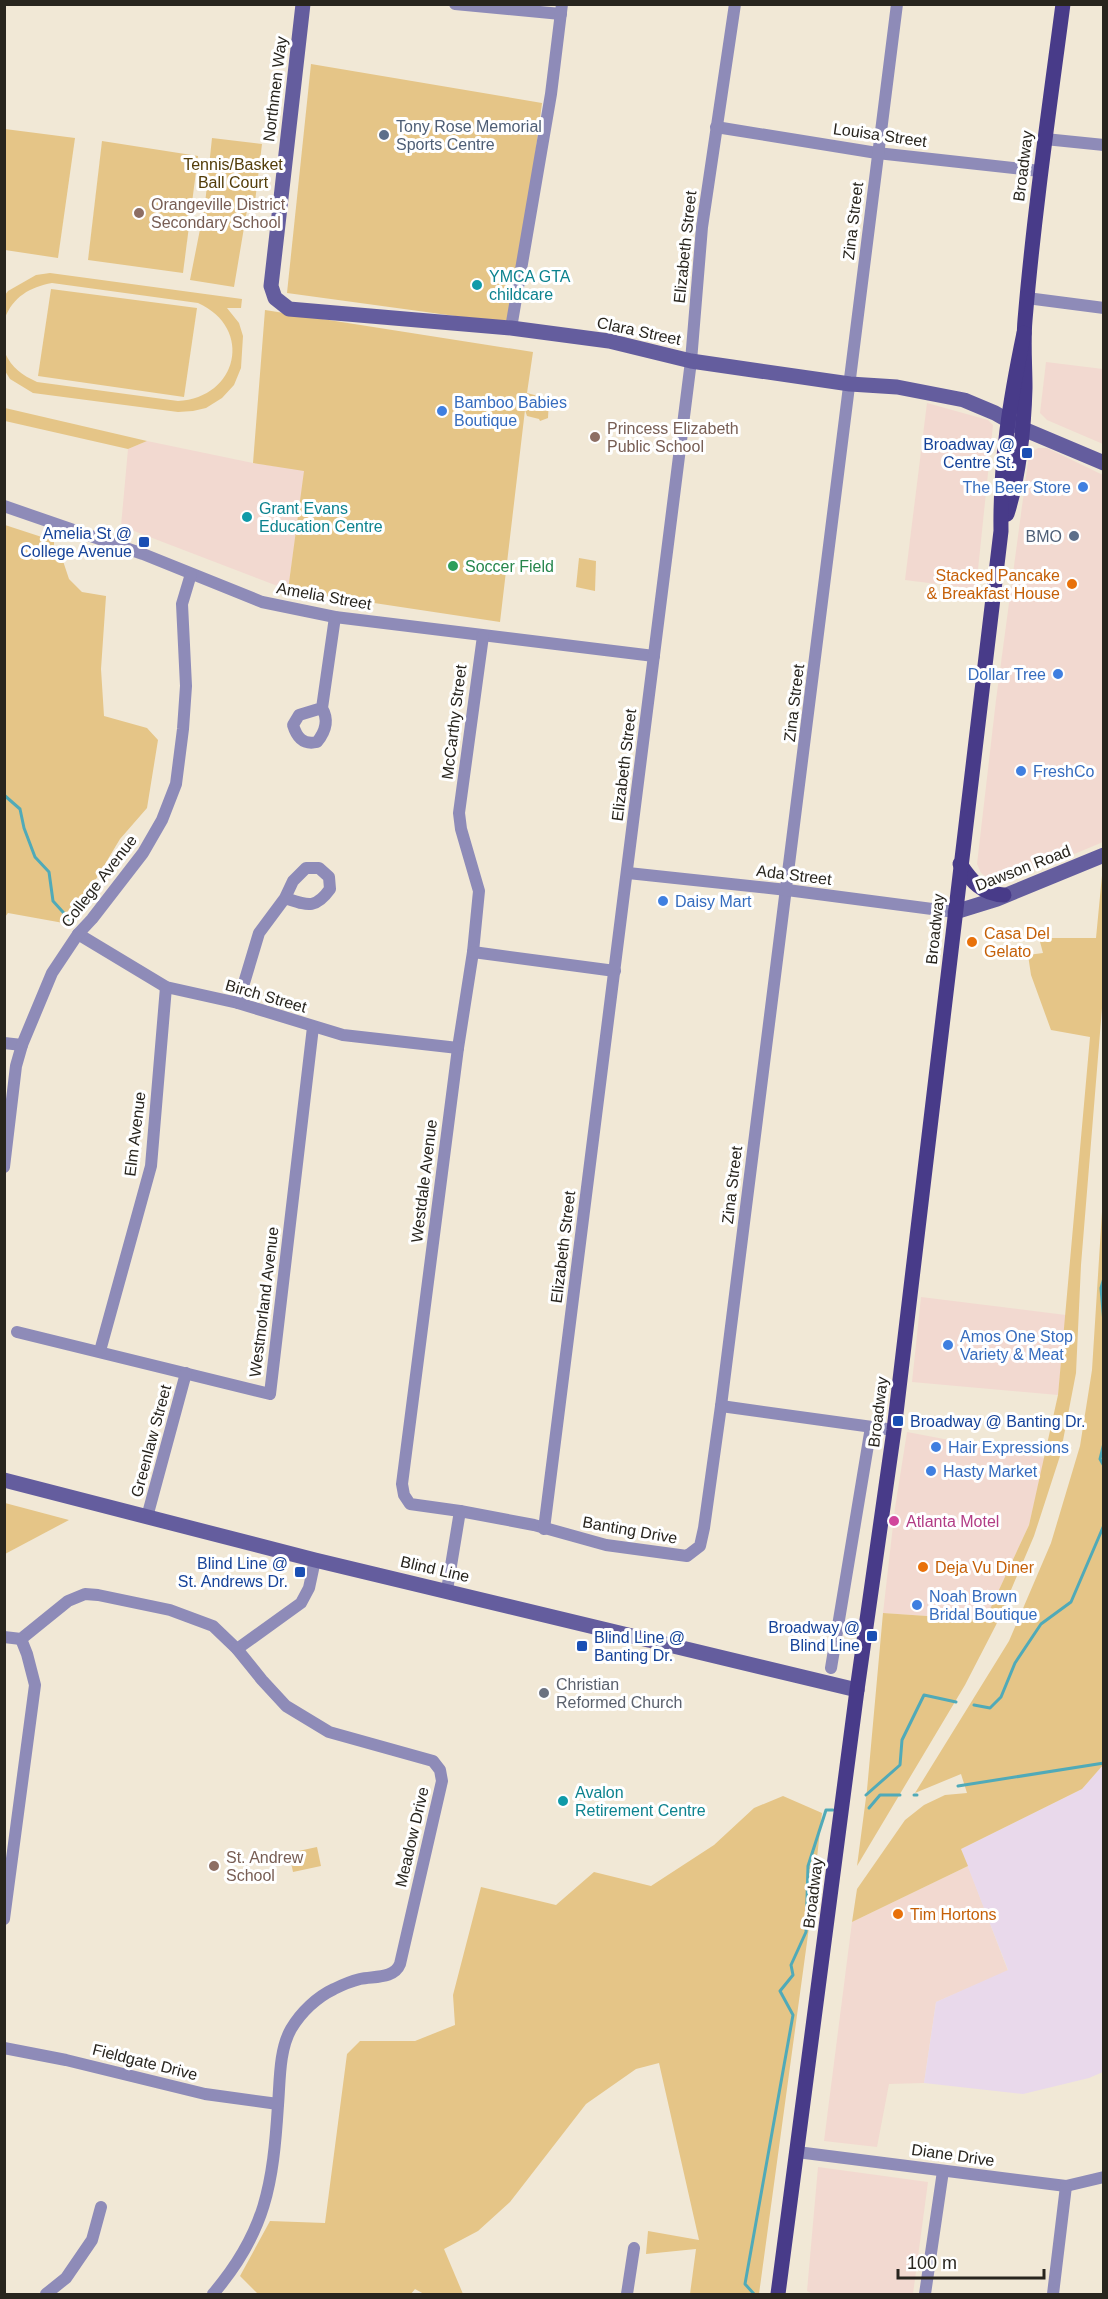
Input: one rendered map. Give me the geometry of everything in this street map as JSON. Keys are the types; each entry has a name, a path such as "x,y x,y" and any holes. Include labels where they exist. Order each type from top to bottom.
{"main road":[{"name":"Broadway","path":"1001,531 1010,505 1021,428 1025,390 1024,333 1027,298 1040,171 1063,4"},
{"name":"Broadway","path":"778,2295 857,1690 894,1430 1001,531 1002,460 1007,420 1024,333"},
{"path":"960,864 979,889 1004,896"}],"street":[{"name":"Northmen Way","path":"271,285 303,4"},
{"path":"455,4 561,9 551,94 511,328"},
{"name":"Elizabeth Street","path":"544,1529 692,361 702,227 735,4"},
{"name":"Zina Street","path":"721,1406 897,4"},
{"name":"Louisa Street","path":"716,126 877,153 1040,171"},
{"path":"1045,139 1104,145"},
{"name":"Clara Street","path":"271,285 275,298 289,309 511,328 609,341 692,361 850,384 897,387 964,400 995,413 1021,428 1104,463"},
{"path":"1027,298 1104,308"},
{"name":"Amelia Street","path":"4,506 109,541 262,602 335,617 654,656"},
{"name":"College Avenue","path":"4,1167 16,1066 22,1045 52,973 78,934 143,853 162,820 176,784 186,686 182,604 191,573"},
{"path":"322,708 335,617"},
{"name":"McCarthy Street","path":"459,813 483,636"},
{"name":"Westdale Avenue","path":"459,813 461,829 479,891 473,952 458,1048 402,1484 404,1495 410,1504 460,1510"},
{"name":"Dawson Road","path":"955,912 1004,896 1104,855"},
{"name":"Ada Street","path":"628,873 787,890 955,912"},
{"path":"238,1003 259,933 285,898"},
{"name":"Birch Street","path":"78,934 166,987 238,1003 343,1035 458,1048"},
{"path":"473,952 615,971"},
{"name":"Elm Avenue","path":"100,1351 151,1166 166,987"},
{"name":"Westmorland Avenue","path":"17,1332 270,1394 313,1027"},
{"path":"4,1043 22,1045"},
{"name":"Greenlaw Street","path":"147,1517 186,1373"},
{"path":"721,1406 894,1430"},
{"name":"Banting Drive","path":"460,1510 606,1545 687,1556 700,1546 721,1406"},
{"path":"831,1668 871,1427"},
{"name":"Blind Line","path":"4,1480 315,1560 857,1690"},
{"path":"447,1590 460,1510"},
{"path":"237,1649 301,1603 309,1588 315,1560"},
{"name":"Meadow Drive","path":"21,1640 68,1601 85,1594 137,1602 193,1617 213,1626 237,1649 286,1706 329,1732 433,1761 440,1770 442,1781 398,1970 381,1977 359,1979 333,1990 304,2010 291,2030 280,2070 274,2159 262,2213 246,2249 213,2295"},
{"path":"4,1638 21,1640 35,1685 4,1919"},
{"name":"Fieldgate Drive","path":"4,2048 66,2060 205,2094 279,2104"},
{"name":"Diane Drive","path":"797,2152 1066,2186 1104,2177"},
{"path":"925,2295 943,2171"},
{"path":"1053,2295 1066,2186"},
{"path":"46,2295 66,2278 92,2240 101,2208"},
{"path":"627,2295 634,2248"}],"shaded area":[{"path":"1046,362 1103,369 1103,444 1047,420 1040,413"},
{"path":"927,403 988,420 993,425 976,589 905,580"},
{"path":"147,441 253,463 305,470 288,590 121,526 128,449"},
{"path":"1038,448 1047,448 1103,475 1103,842 1005,883 989,879 981,873 977,864 1029,454"},
{"path":"921,1297 1066,1315 1058,1395 912,1382"},
{"path":"907,1432 1045,1458 1029,1525 985,1620 883,1613 895,1508"},
{"path":"1103,1765 1103,2072 1089,2078 1023,2094 924,2083 936,2002 1008,1970 961,1849 1082,1789"},
{"path":"968,1866 1008,1971 936,2002 924,2083 889,2084 877,2147 824,2141 852,1922"},
{"path":"818,2167 928,2182 913,2294 813,2294 807,2291"}],"green space":[{"path":"311,64 542,103 513,324 287,293"},
{"path":"5,129 75,138 58,258 5,250"},
{"name":"Tennis/Basket Ball Court","path":"212,138 262,144 254,210 208,204 247,210 234,287 190,280 205,204"},
{"path":"102,141 198,156 183,273 88,260"},
{"path":"50,273 242,299 241,308 227,308 239,323 243,336 241,368 234,385 222,398 206,408 178,412 33,393 10,379 5,371 5,353 18,371 37,382 178,401 198,397 214,388 225,375 231,360 232,344 227,328 216,314 198,303 52,283 36,287 23,294 13,304 5,318 5,295 8,291 36,275"},
{"path":"51,289 197,308 184,397 38,376"},
{"path":"265,310 533,352 527,393 549,399 548,418 540,421 527,416 525,410 500,622 288,590 304,471 253,463"},
{"path":"5,408 147,441 128,449 5,421"},
{"path":"5,525 54,541 69,579 82,592 106,596 101,669 104,716 147,728 158,740 147,808 120,839 69,924 8,913 5,917"},
{"path":"579,558 596,561 595,591 576,587"},
{"path":"1103,865 1103,996 1081,1265 1076,1373 1060,1456 1034,1536 996,1625 965,1685 857,1866 867,1790 883,1613 985,1620 1029,1525 1058,1395 1090,1037 1051,1030 1031,975 1028,955 1043,953 1039,938 1096,938"},
{"path":"1103,1196 1103,1765 1082,1789 961,1849 968,1866 852,1922 857,1889 905,1820 924,1805 945,1795 967,1793 961,1774 915,1793 1009,1641 1051,1543 1080,1446 1092,1370"},
{"path":"5,1503 69,1520 5,1554"},
{"path":"783,1796 822,1813 810,1920 759,2294 690,2294 696,2249 646,2254 648,2231 699,2240 659,2063 636,2069 586,2104 510,2202 478,2231 444,2249 463,2294 424,2294 415,2289 411,2294 258,2294 240,2276 270,2221 325,2223 347,2054 360,2041 415,2041 455,2025 453,1995 481,1887 556,1905 594,1872 651,1886 714,1845 754,1808"},
{"path":"317,1847 321,1866 293,1872 289,1853"}],"waterway":[{"path":"4,795 20,809 24,828 35,857 49,872 53,901 71,921"},
{"path":"1104,1278 1101,1288 1104,1323"},
{"path":"1104,1443 1100,1459 1104,1466"},
{"path":"974,1705 990,1708 1001,1697 1015,1663 1041,1624 1071,1602 1104,1525"},
{"path":"866,1795 900,1765 902,1740 924,1695 956,1702"},
{"path":"958,1786 1104,1763"},
{"path":"869,1808 880,1795 900,1795"},
{"path":"754,2294 745,2284 793,2015 780,1991 793,1975 791,1965 806,1932 808,1866 826,1810 833,1810"}],"place":[{"name":"Tony Rose Memorial Sports Centre","path":"384,135"},
{"name":"Orangeville District Secondary School","path":"139,213"},
{"name":"YMCA GTA childcare","path":"477,285"},
{"name":"Bamboo Babies Boutique","path":"442,411"},
{"name":"Princess Elizabeth Public School","path":"595,437"},
{"name":"Broadway @ Centre St.","path":"1027,453"},
{"name":"The Beer Store","path":"1083,487"},
{"name":"Grant Evans Education Centre","path":"247,517"},
{"name":"BMO","path":"1074,536"},
{"name":"Amelia St @ College Avenue","path":"144,542"},
{"name":"Soccer Field","path":"453,566"},
{"name":"Stacked Pancake & Breakfast House","path":"1072,584"},
{"name":"Dollar Tree","path":"1058,674"},
{"name":"FreshCo","path":"1021,771"},
{"name":"Daisy Mart","path":"663,901"},
{"name":"Casa Del Gelato","path":"972,942"},
{"name":"Amos One Stop Variety & Meat","path":"948,1345"},
{"name":"Broadway @ Banting Dr.","path":"898,1421"},
{"name":"Hair Expressions","path":"936,1447"},
{"name":"Hasty Market","path":"931,1471"},
{"name":"Atlanta Motel","path":"894,1521"},
{"name":"Deja Vu Diner","path":"923,1567"},
{"name":"Blind Line @ St. Andrews Dr.","path":"300,1572"},
{"name":"Noah Brown Bridal Boutique","path":"917,1605"},
{"name":"Broadway @ Blind Line","path":"872,1636"},
{"name":"Blind Line @ Banting Dr.","path":"582,1646"},
{"name":"Christian Reformed Church","path":"544,1693"},
{"name":"Avalon Retirement Centre","path":"563,1801"},
{"name":"St. Andrew School","path":"214,1866"},
{"name":"Tim Hortons","path":"898,1914"}]}
